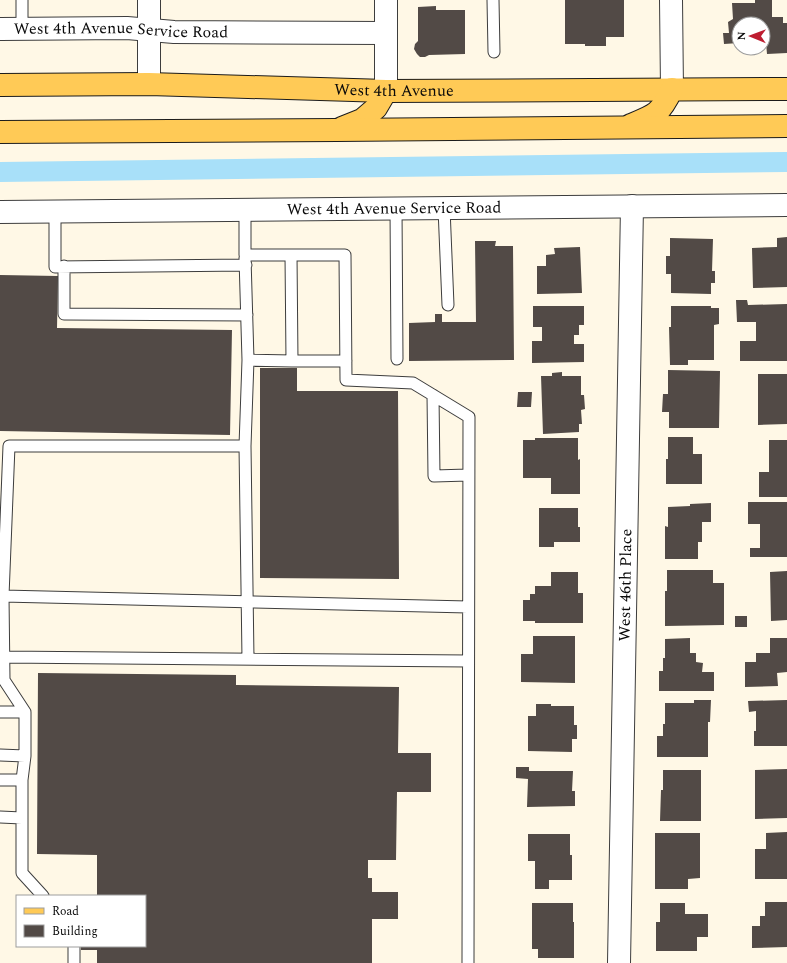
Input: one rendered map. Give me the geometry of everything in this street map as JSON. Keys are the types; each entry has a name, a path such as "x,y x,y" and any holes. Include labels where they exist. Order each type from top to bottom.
{"main road":[{"name":"West 4th Avenue","path":"0,85 149,84 386,91 787,89"},
{"path":"626,127 653,116 664,106 672,89"},
{"path":"337,130 362,120 376,108 386,91"},
{"path":"0,132 787,126"}],"street":[{"path":"149,0 149,84"},
{"path":"386,0 386,91"},
{"path":"671,0 672,89"},
{"name":"West 4th Avenue Service Road","path":"0,29 127,28 174,32 385,33"},
{"name":"West 4th Avenue Service Road","path":"0,212 787,205"},
{"name":"West 46th Place","path":"618,963 632,206"}],"lane":[{"path":"22,0 22,29"},
{"path":"493,0 494,52"},
{"path":"396,208 397,359"},
{"path":"444,208 448,305"},
{"path":"245,210 248,360 245,446 248,659"},
{"path":"55,211 55,266 245,260 291,255 345,255 346,380 413,383 469,417 468,963"},
{"path":"291,255 292,361"},
{"path":"64,266 64,314 247,315"},
{"path":"248,360 346,361"},
{"path":"433,395 434,476 468,476"},
{"path":"42,895 22,873 22,780 25,756 25,712 4,680 2,596 4,446 245,446"},
{"path":"2,596 468,607"},
{"path":"3,657 468,660"},
{"path":"0,712 25,712"},
{"path":"0,755 25,756"},
{"path":"0,780 22,780"},
{"path":"0,817 22,818"},
{"path":"74,947 74,963"}],"building":[{"path":"565,0 624,0 624,37 606,37 606,46 565,44"},
{"path":"755,0 772,0 772,17 783,17 783,23 787,23 787,53 771,54 771,16 733,16 732,3 755,3"},
{"path":"436,6 436,10 465,10 465,54 429,55 420,57 417,54 414,49 415,44 418,41 418,7"},
{"path":"731,20 731,44 724,44 723,33 729,33 728,22"},
{"path":"787,237 787,287 753,288 752,248 777,247 777,238"},
{"path":"670,238 713,239 712,271 715,271 715,283 711,283 711,294 671,293 671,274 666,274 666,256 670,256"},
{"path":"475,241 496,241 495,246 513,246 514,360 409,361 409,323 435,322 435,314 442,314 442,322 476,322"},
{"path":"580,247 582,293 537,294 537,266 546,266 546,255 555,254 554,248"},
{"path":"0,275 58,276 57,328 232,330 230,435 0,431"},
{"path":"736,300 747,300 748,305 787,304 787,361 740,361 740,341 756,341 756,322 737,322"},
{"path":"533,306 584,306 584,325 579,325 579,335 574,335 574,344 584,344 584,362 532,363 532,341 542,341 542,327 533,327"},
{"path":"671,306 711,306 711,308 719,308 719,324 714,325 714,360 688,360 688,365 670,365 669,327 671,327"},
{"path":"260,368 297,368 297,391 398,391 399,579 260,578"},
{"path":"668,370 720,371 719,428 669,428 669,412 662,412 663,394 668,394"},
{"path":"562,372 562,376 581,376 581,395 584,395 585,409 581,410 582,424 579,424 579,432 543,434 541,376 552,376 552,373"},
{"path":"758,374 787,374 787,424 758,425"},
{"path":"518,392 532,392 531,407 517,407"},
{"path":"668,437 693,437 693,454 702,454 702,484 666,484"},
{"path":"535,438 578,438 578,460 580,459 580,494 551,494 551,478 523,478 523,440 535,440"},
{"path":"769,440 787,440 787,497 759,497 759,472 769,472"},
{"path":"748,502 787,502 787,557 750,557 750,548 760,548 760,524 748,524"},
{"path":"711,503 711,522 702,522 702,542 698,542 698,559 665,559 665,526 668,527 668,507"},
{"path":"539,508 578,508 580,542 554,542 554,547 539,547"},
{"path":"667,570 713,570 713,583 724,583 724,625 665,626 665,591 667,591"},
{"path":"787,571 787,620 771,621 770,572"},
{"path":"551,572 578,572 578,593 583,593 583,623 535,623 535,621 523,621 523,600 530,600 530,594 535,594 535,586 551,586"},
{"path":"735,616 747,616 747,627 735,627"},
{"path":"533,636 575,636 575,683 521,682 521,654 533,654"},
{"path":"690,638 690,653 696,653 696,662 703,663 702,672 714,672 714,691 659,691 659,671 663,671 665,639"},
{"path":"770,638 787,638 787,672 777,673 778,686 745,687 745,662 756,662 756,653 770,653"},
{"path":"38,673 236,675 236,685 399,687 398,753 431,753 431,792 397,792 396,860 368,860 368,878 372,878 372,892 398,892 398,919 372,919 372,963 97,963 97,950 81,950 81,947 146,947 146,895 97,895 97,855 37,854"},
{"path":"694,700 711,700 710,722 708,722 708,757 657,757 657,736 663,736 663,724 665,724 665,703 694,703"},
{"path":"787,700 787,746 754,746 756,711 749,712 748,701"},
{"path":"536,704 551,704 551,706 574,706 574,725 577,725 577,739 572,739 572,752 528,751 528,716 536,716"},
{"path":"516,767 529,767 529,771 573,771 572,791 575,791 575,806 527,807 528,779 516,778"},
{"path":"787,769 787,818 755,819 755,770"},
{"path":"663,770 701,770 701,821 660,821"},
{"path":"787,832 787,879 755,879 755,849 766,849 766,833"},
{"path":"655,833 700,833 700,878 688,879 688,889 655,889"},
{"path":"528,834 570,834 572,880 549,880 549,889 535,889 535,861 528,861"},
{"path":"765,902 787,902 787,947 752,948 752,926 760,926 760,916 765,916"},
{"path":"532,903 573,903 574,958 538,958 538,949 532,949"},
{"path":"660,903 685,903 685,914 708,914 708,937 697,937 697,951 656,951 656,922 660,922"}],"waterway":[{"path":"0,172 787,162"}]}
